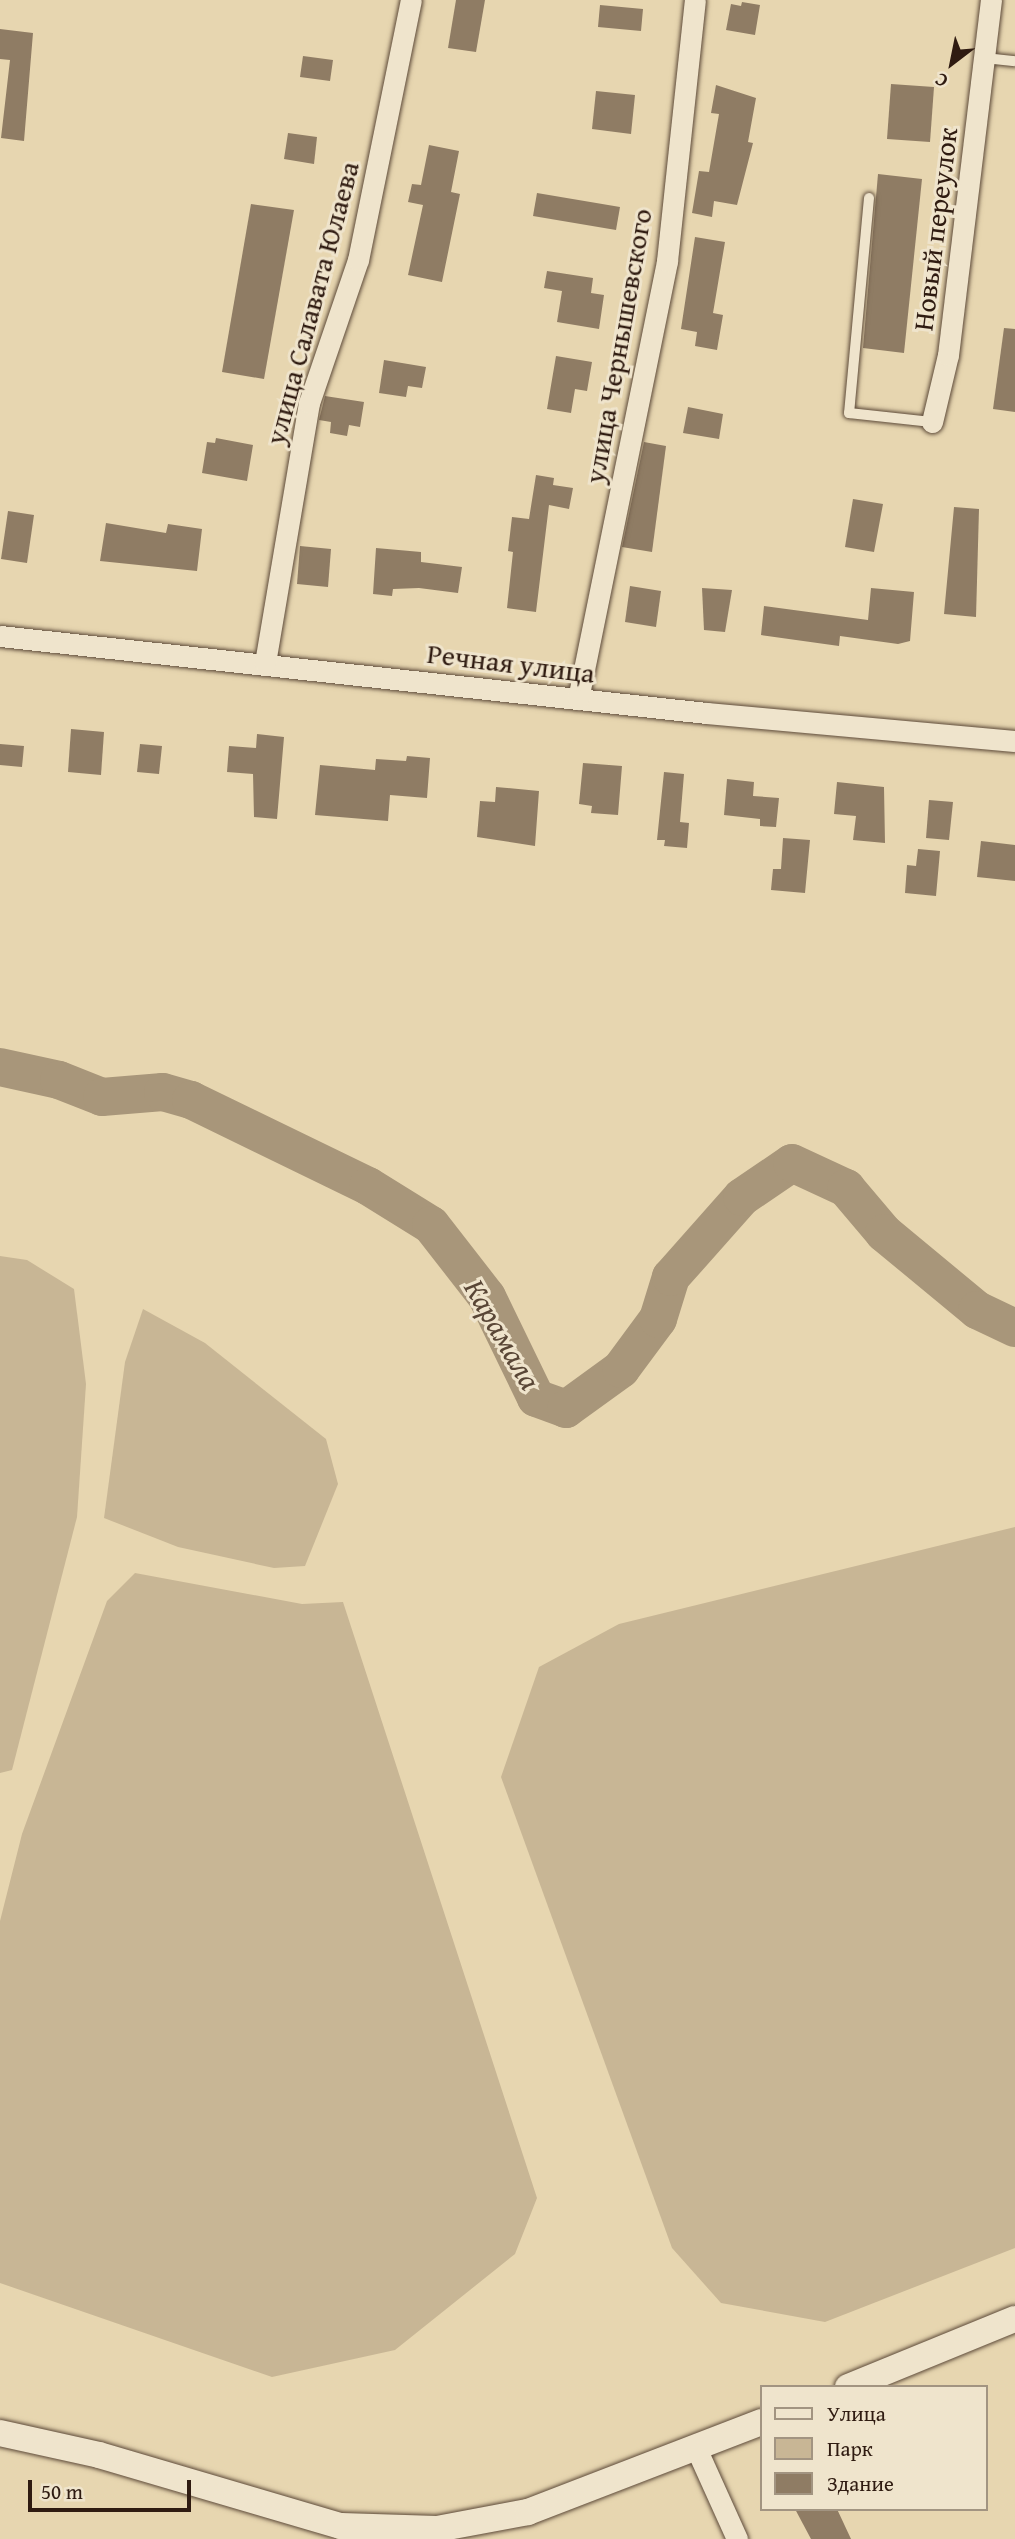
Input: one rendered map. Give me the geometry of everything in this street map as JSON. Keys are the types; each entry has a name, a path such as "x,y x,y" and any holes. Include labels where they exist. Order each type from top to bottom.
{"street":[{"name":"улица Салавата Юлаева","path":"265,663 309,403 358,260 411,0"},
{"name":"улица Чернышевского","path":"578,699 667,261 695,0"},
{"name":"Новый переулок","path":"932,422 948,355 991,0"},
{"name":"Речная улица","path":"0,636 578,699 1015,741"},
{"path":"853,2385 1015,2319"},
{"path":"0,2433 162,2472 341,2526 384,2533 438,2529 528,2512 760,2421"},
{"path":"696,2448 737,2539"}],"lane":[{"path":"985,58 1015,61"},
{"path":"869,198 849,413 932,422"}],"green space":[{"path":"0,1256 27,1260 74,1289 86,1384 77,1517 12,1770 0,1773"},
{"path":"143,1309 205,1343 326,1439 338,1484 305,1566 274,1568 178,1547 104,1518 125,1362"},
{"path":"1015,1527 1015,2248 825,2322 721,2303 672,2248 501,1777 539,1667 619,1624"},
{"path":"135,1573 302,1604 343,1602 537,2198 515,2254 395,2350 272,2377 0,2283 0,1921 22,1834 107,1601"}],"building":[{"path":"456,0 485,0 476,52 448,48"},
{"path":"742,2 760,5 755,35 726,30 731,4 741,6"},
{"path":"600,5 643,9 641,31 598,27"},
{"path":"0,29 33,33 24,141 1,138 10,60 0,59"},
{"path":"303,56 333,60 330,81 300,77"},
{"path":"891,84 934,87 930,142 887,139"},
{"path":"716,85 756,98 748,142 753,143 737,205 714,201 712,217 692,213 699,171 709,172 719,114 711,113"},
{"path":"596,91 635,95 631,134 592,129"},
{"path":"288,133 317,137 314,164 284,159"},
{"path":"429,145 459,151 451,192 460,194 442,282 408,275 423,205 408,202 412,184 421,185"},
{"path":"878,174 922,179 904,353 863,348"},
{"path":"537,193 620,207 616,230 533,216"},
{"path":"251,204 294,210 264,379 222,372"},
{"path":"695,237 725,242 713,313 723,315 717,350 695,346 697,332 681,329"},
{"path":"547,271 593,278 591,293 604,295 599,329 557,322 562,291 544,288"},
{"path":"1004,328 1015,329 1015,412 993,409"},
{"path":"556,356 592,362 587,391 575,389 571,413 547,409"},
{"path":"384,360 426,367 422,388 408,386 406,397 379,393"},
{"path":"325,396 364,402 360,427 349,425 347,436 330,433 331,422 319,420"},
{"path":"688,407 723,414 719,439 683,433"},
{"path":"216,438 253,445 247,481 202,473 207,442 215,443"},
{"path":"644,442 666,446 652,552 622,547"},
{"path":"536,475 554,478 553,485 573,488 569,509 549,505 536,612 507,608 513,552 508,551 512,517 529,519"},
{"path":"853,499 883,504 874,552 845,547"},
{"path":"954,507 979,509 976,617 944,614"},
{"path":"8,511 34,515 27,563 1,559"},
{"path":"106,523 166,533 168,524 202,529 197,571 100,561"},
{"path":"300,546 331,549 328,587 297,584"},
{"path":"376,548 421,552 421,562 462,567 458,593 419,588 393,589 392,596 373,594"},
{"path":"630,586 661,591 656,627 625,622"},
{"path":"702,588 732,590 725,632 704,630"},
{"path":"871,588 914,592 910,641 898,644 840,636 839,646 761,635 764,606 868,620"},
{"path":"71,729 104,732 101,775 68,772"},
{"path":"257,734 284,737 277,819 254,817 253,774 227,772 229,746 256,748"},
{"path":"0,744 24,746 22,767 0,765"},
{"path":"140,744 162,746 159,774 137,772"},
{"path":"407,756 430,758 427,798 390,795 388,821 315,815 320,765 375,770 376,759 406,761"},
{"path":"583,763 622,766 618,815 591,813 592,806 579,804"},
{"path":"664,772 684,774 680,822 689,823 687,848 664,846 665,840 657,840"},
{"path":"727,779 754,782 753,796 779,798 776,827 760,826 760,819 724,815"},
{"path":"837,782 884,787 885,843 853,840 856,816 834,814"},
{"path":"496,787 539,791 535,846 477,837 480,801 495,802"},
{"path":"929,800 953,802 949,840 926,838"},
{"path":"783,838 810,840 805,893 771,890 773,869 781,869"},
{"path":"981,841 1015,845 1015,881 977,877"},
{"path":"918,849 940,851 936,896 905,893 907,865 916,866"},
{"path":"796,2511 838,2511 851,2539 811,2539"}],"waterway":[{"name":"Карамала","path":"0,1067 59,1080 102,1097 163,1092 191,1100 368,1186 431,1225 487,1297 536,1398 566,1409 621,1369 658,1319 671,1277 742,1197 792,1163 846,1188 884,1233 977,1310 1015,1328"}]}
